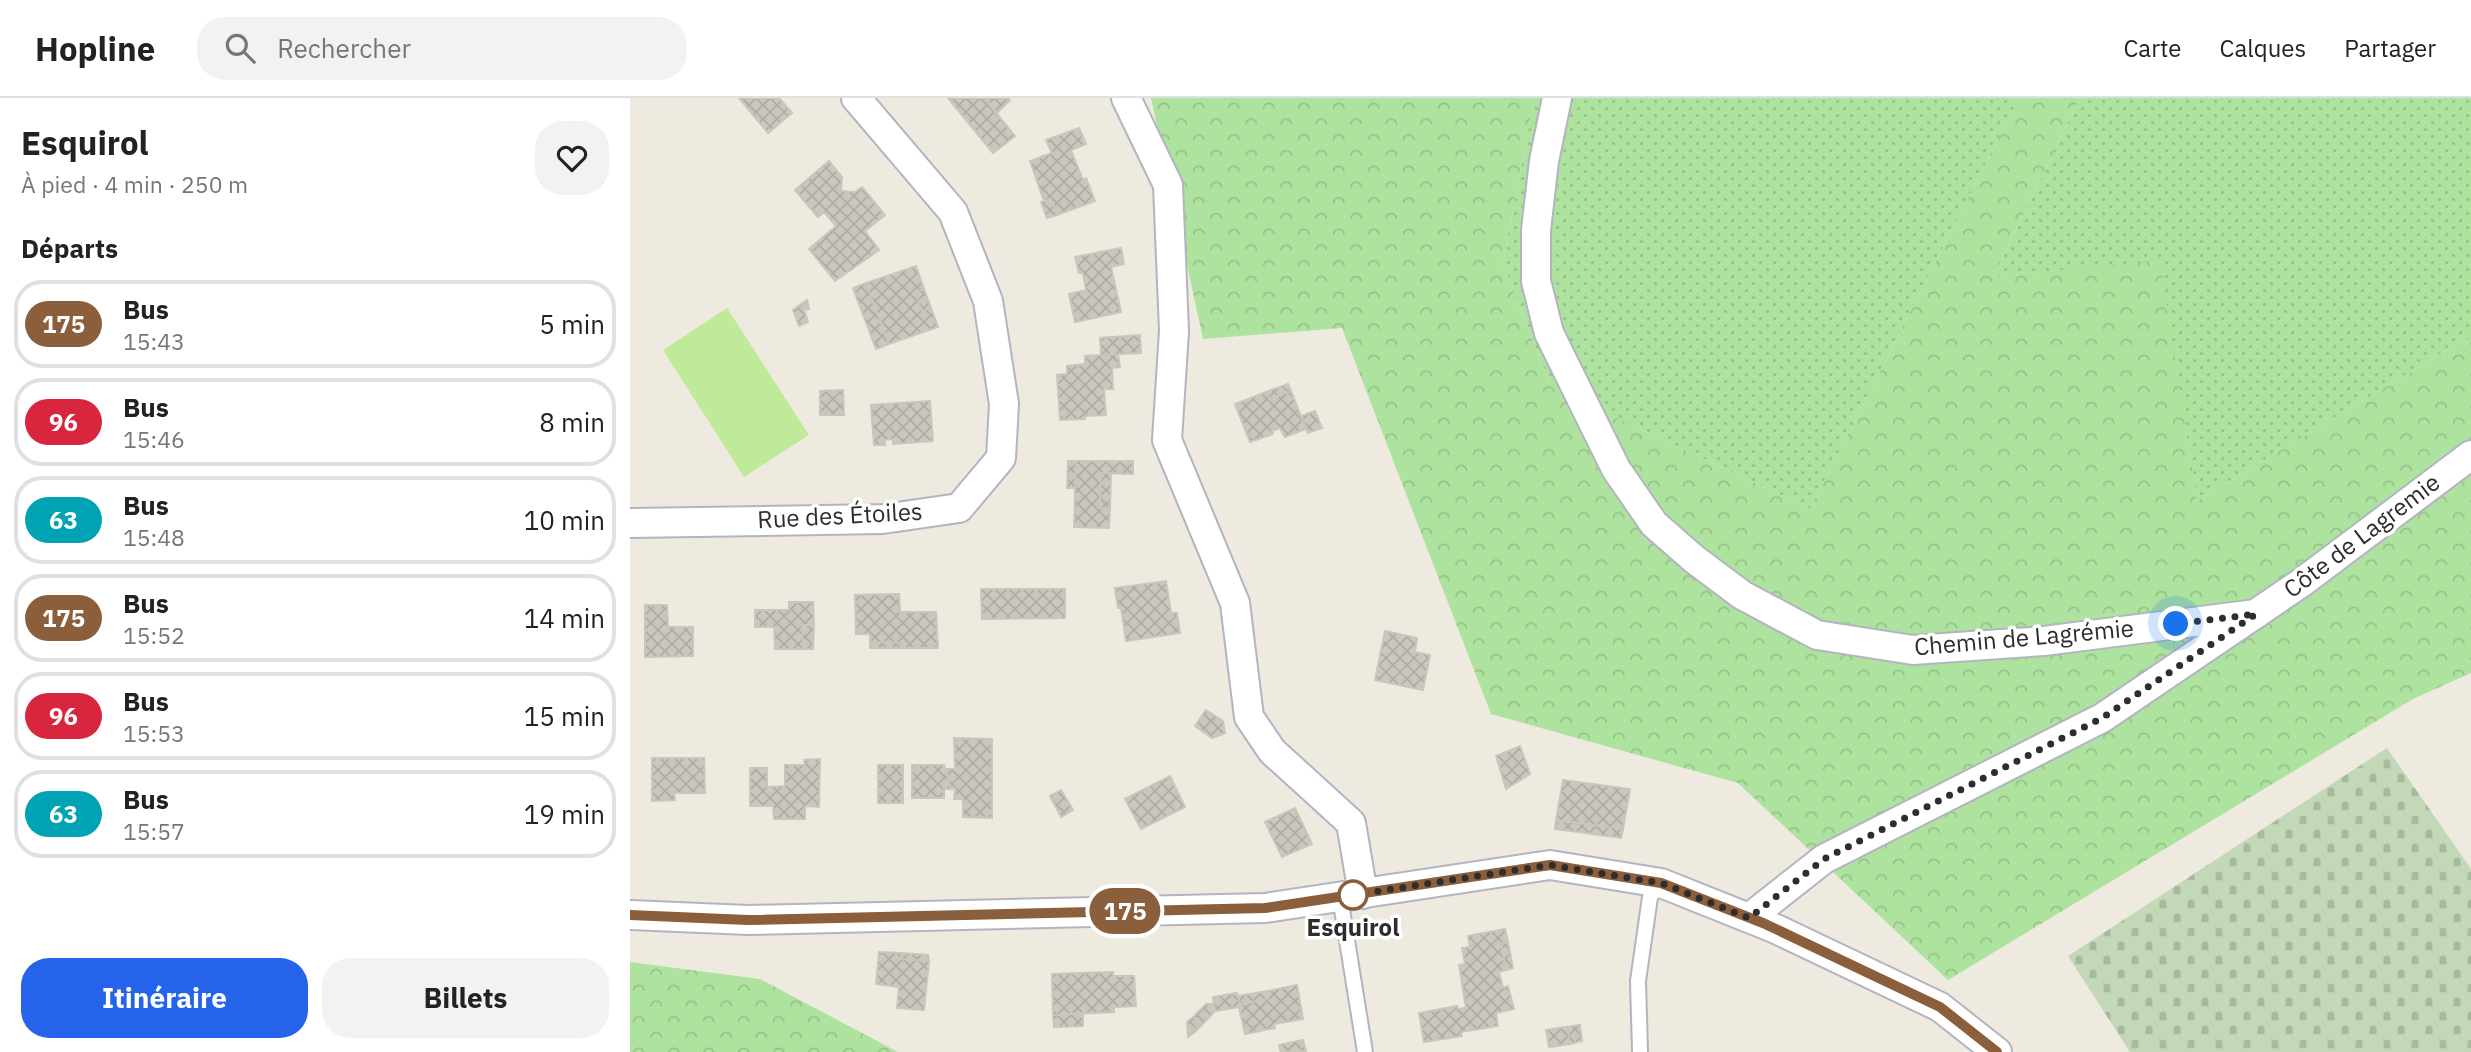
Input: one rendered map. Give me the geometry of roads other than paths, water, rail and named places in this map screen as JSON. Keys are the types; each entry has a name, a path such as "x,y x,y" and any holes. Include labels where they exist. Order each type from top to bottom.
{"street":[{"name":"Rue des Étoiles","path":"630,523 883,519 959,508 1001,458 1004,404 988,301 953,212 856,98"},
{"path":"1126,98 1168,185 1174,331 1167,440 1235,603 1249,717 1272,751 1351,823 1352,895"},
{"name":"Chemin de Lagrémie","path":"1557,98 1544,161 1536,230 1536,281 1549,333 1616,469 1654,524 1733,588 1817,635 1913,650 2044,641 2256,614"},
{"name":"Côte de Lagremie","path":"1749,918 1824,859 2102,718 2312,575 2471,455"},
{"path":"630,915 748,920 1265,908 1550,865 1661,883 1749,918 1940,1007 1997,1052"}],"lane":[{"path":"1640,1052 1638,981 1650,897 1661,883"},
{"path":"1352,895 1365,1052"}],"place":[{"name":"Esquirol","path":"1353,895"}]}
